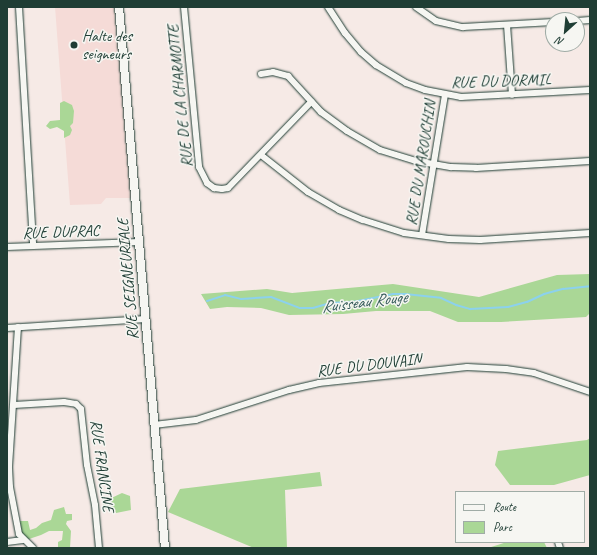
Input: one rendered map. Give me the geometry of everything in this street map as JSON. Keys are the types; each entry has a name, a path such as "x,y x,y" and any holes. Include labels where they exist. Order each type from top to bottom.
{"street":[{"path":"19,7 33,246"},
{"name":"RUE SEIGNEURIALE","path":"119,7 165,548"},
{"name":"RUE DE LA CHARMOTTE","path":"184,7 199,167 203,177 214,188 228,188 311,102"},
{"name":"RUE DU DORMIL","path":"328,7 345,33 361,52 376,65 406,83 445,95 461,97 590,90"},
{"path":"416,7 436,21 464,27 545,23"},
{"path":"507,25 512,95"},
{"path":"261,74 274,72 288,76 311,102 331,120 361,140 397,155 434,165 476,168 590,161"},
{"name":"RUE DU MAROUCHIN","path":"422,235 445,95"},
{"path":"261,155 308,192 339,210 384,228 449,239 480,240 590,233"},
{"name":"RUE DUPRAC","path":"7,247 139,242"},
{"path":"7,328 146,319"},
{"path":"18,327 9,468 10,487 16,528 23,540 33,548"},
{"name":"RUE DU DOUVAIN","path":"154,425 196,420 290,390 318,383 467,367 506,369 534,373 590,392"},
{"name":"RUE FRANCINE","path":"14,405 64,402 76,404 81,409 87,465 95,505 99,548"},
{"path":"7,542 23,540"}],"shaded area":[{"path":"55,7 114,7 135,198 106,198 101,204 70,205"}],"green space":[{"path":"64,101 72,105 74,111 73,123 70,126 72,130 70,135 64,138 64,131 57,127 50,129 46,126 50,121 60,120 60,103"},
{"path":"590,274 590,313 586,317 501,322 458,322 430,311 376,311 343,314 289,315 261,308 227,307 210,309 201,294 267,289 292,293 393,284 479,297 557,275"},
{"path":"590,438 590,475 554,485 510,485 495,465 498,451 587,440"},
{"path":"320,472 322,486 285,490 287,548 254,548 168,512 180,489"},
{"path":"122,493 130,496 131,510 116,513 113,509 104,509 103,502"},
{"path":"64,507 66,514 72,514 72,520 67,521 66,524 71,531 70,548 58,547 58,542 62,540 63,531 49,531 23,541 20,521 28,521 30,530 51,520 54,510"},
{"path":"504,543 544,543 547,548 488,548"}],"waterway":[{"name":"Ruisseau Rouge","path":"207,301 225,295 241,299 271,297 300,308 313,308 331,303 353,302 393,294 405,294 441,298 456,305 470,309 508,307 563,289 590,286"}],"place":[{"name":"Halte des seigneurs","path":"74,45"}]}
